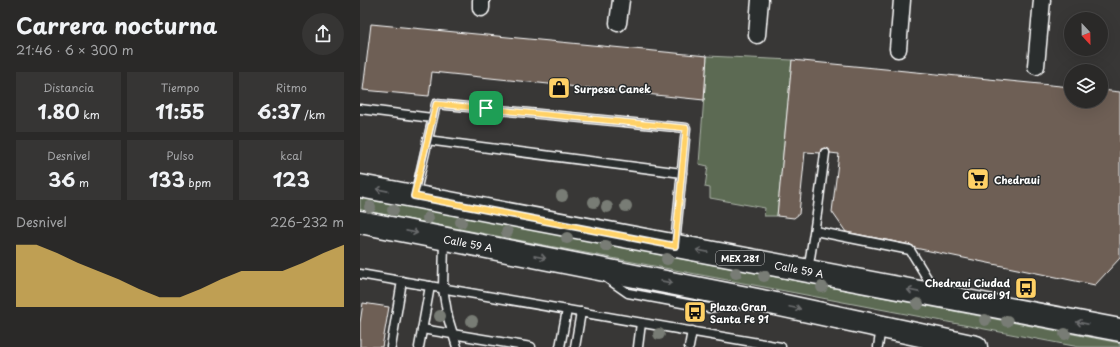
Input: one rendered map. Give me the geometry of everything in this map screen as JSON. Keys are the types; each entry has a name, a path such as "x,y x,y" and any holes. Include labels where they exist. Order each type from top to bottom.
{"main road":[{"name":"Calle 59 A","path":"360,186 1120,330"},
{"name":"Calle 59 A","path":"360,222 757,300 879,337 976,347"}],"street":[{"path":"618,23 621,0"},
{"path":"757,35 760,0"},
{"path":"898,49 902,0"},
{"path":"1036,66 1042,0"}],"lane":[{"path":"414,196 436,104 686,128 675,246"},
{"path":"360,109 432,118"},
{"path":"427,140 682,173"},
{"path":"808,271 825,153"},
{"path":"815,230 910,250 938,295"},
{"path":"444,238 443,288 448,318 457,347"},
{"path":"360,274 692,331 754,345 780,347"},
{"path":"391,347 402,281"},
{"path":"419,347 430,286"},
{"path":"560,347 567,310"},
{"path":"575,347 581,312"},
{"path":"638,347 641,323"},
{"path":"422,329 531,347"},
{"path":"689,347 692,331"}],"green space":[{"path":"707,56 792,60 777,216 764,216 765,208 710,198 710,188 705,187 708,166 699,164"},
{"path":"360,197 1120,343 1120,347 1079,347 360,210"}],"building":[{"path":"371,24 707,56 704,100 432,72 429,96 363,90"},
{"name":"Chedraui","path":"792,60 1064,86 1064,108 1108,108 1108,91 1120,92 1120,258 1095,285 915,248 911,245 846,232 832,212 839,154 830,153 829,149 825,148 821,149 820,153 805,152 799,214 794,218 777,216"},
{"path":"363,303 389,307 382,347 360,347 360,323"}],"place":[{"name":"Surpesa Canek","path":"559,88"},
{"name":"Chedraui","path":"978,179"},
{"name":"Chedraui Ciudad Caucel 91","path":"1026,288"},
{"name":"Plaza Gran Santa Fe 91","path":"695,312"}],"route":[{"path":"436,104 486,108 686,128 675,246 414,196 436,104"}]}
